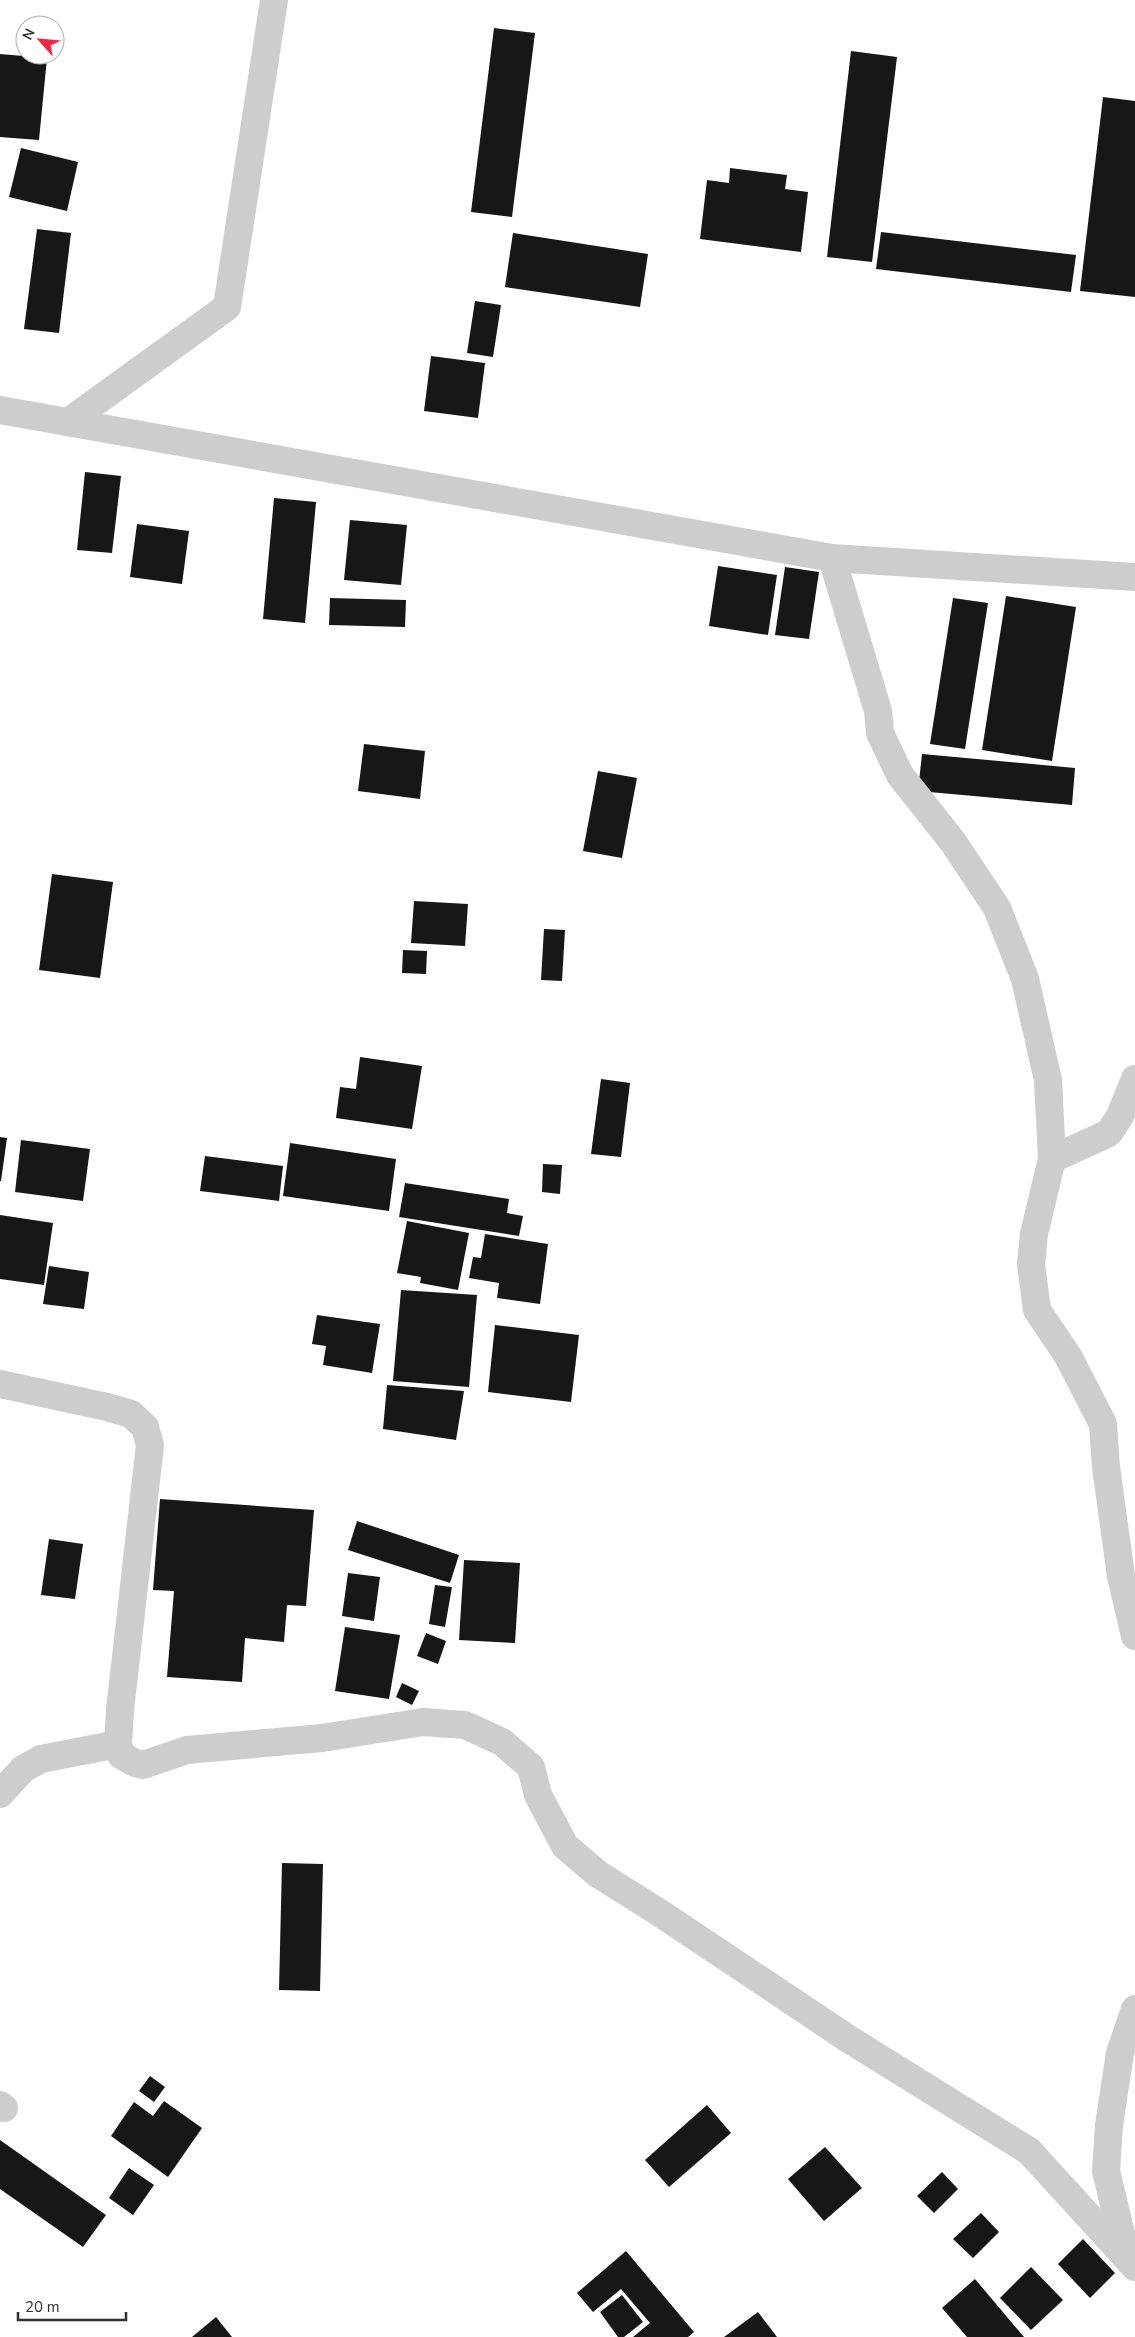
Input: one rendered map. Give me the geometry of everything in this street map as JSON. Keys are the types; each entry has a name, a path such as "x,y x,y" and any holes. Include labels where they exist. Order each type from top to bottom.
{"street":[{"path":"68,422 227,307 274,0"},
{"path":"0,410 832,558 1135,577"},
{"path":"832,558 878,710 880,733 900,775 953,842 997,908 1026,979 1048,1080 1052,1159 1034,1234 1030,1264 1038,1310 1068,1356 1103,1424 1106,1467 1120,1576 1135,1636"},
{"path":"1052,1159 1108,1133 1120,1116 1135,1079"},
{"path":"0,1384 131,1414 145,1427 150,1444 120,1710 118,1744 121,1755 143,1765 187,1750 322,1738 423,1722 464,1726 502,1742 531,1767 538,1795 565,1846 598,1874 660,1912 847,2038 1029,2151 1135,2267"},
{"path":"0,1794 23,1769 41,1759 118,1744"},
{"path":"1135,2009 1120,2053 1109,2125 1106,2171 1121,2234 1135,2261"}],"building":[{"path":"494,28 535,33 512,217 471,212"},
{"path":"851,51 897,57 872,262 827,257"},
{"path":"0,54 15,55 15,65 46,65 39,140 0,137"},
{"path":"1103,97 1135,101 1135,297 1080,291"},
{"path":"21,148 78,162 67,211 9,197"},
{"path":"730,168 787,175 785,189 808,192 801,252 700,239 707,180 729,183"},
{"path":"37,229 71,233 59,333 24,329"},
{"path":"881,232 1076,255 1071,292 876,269"},
{"path":"513,233 648,254 640,307 505,287"},
{"path":"475,301 501,305 493,357 467,353"},
{"path":"431,356 485,363 478,418 424,411"},
{"path":"85,472 121,476 112,553 77,550"},
{"path":"274,498 316,502 305,623 263,619"},
{"path":"350,520 407,525 401,585 344,580"},
{"path":"137,524 189,531 182,584 130,577"},
{"path":"718,566 777,575 768,635 709,626"},
{"path":"785,567 819,572 809,639 775,635"},
{"path":"1006,596 1076,607 1052,761 982,750"},
{"path":"330,598 406,600 405,627 329,625"},
{"path":"953,598 988,603 965,749 930,744"},
{"path":"364,744 425,751 420,799 358,791"},
{"path":"922,754 1075,768 1072,805 918,791"},
{"path":"598,771 637,778 622,858 583,851"},
{"path":"52,874 113,882 100,978 39,970"},
{"path":"414,901 468,904 465,946 411,943"},
{"path":"544,929 565,930 562,981 541,980"},
{"path":"403,950 427,951 426,974 402,973"},
{"path":"360,1057 422,1066 412,1129 336,1118 340,1087 356,1089"},
{"path":"601,1079 630,1083 621,1157 591,1154"},
{"path":"0,1137 7,1138 1,1181 0,1181"},
{"path":"21,1140 90,1149 83,1201 15,1192"},
{"path":"290,1143 396,1159 389,1211 283,1196"},
{"path":"205,1156 283,1166 279,1201 200,1191"},
{"path":"543,1164 562,1165 560,1194 542,1192"},
{"path":"405,1183 509,1199 507,1213 523,1216 519,1236 399,1217"},
{"path":"0,1215 53,1223 44,1285 0,1279"},
{"path":"407,1221 469,1233 458,1290 420,1283 421,1277 397,1273"},
{"path":"485,1234 548,1244 540,1304 497,1298 499,1283 469,1278 473,1257 481,1258"},
{"path":"49,1266 89,1272 84,1309 43,1304"},
{"path":"401,1290 477,1295 469,1387 393,1381"},
{"path":"317,1315 380,1324 372,1373 323,1365 326,1346 312,1344"},
{"path":"495,1325 579,1335 571,1402 488,1392"},
{"path":"387,1385 464,1391 456,1440 383,1429"},
{"path":"160,1499 314,1510 306,1606 287,1605 284,1642 245,1638 242,1682 167,1677 174,1591 153,1590"},
{"path":"357,1521 459,1555 450,1583 348,1550"},
{"path":"49,1539 83,1544 75,1599 41,1595"},
{"path":"464,1560 520,1563 515,1643 459,1640"},
{"path":"348,1573 380,1577 374,1621 342,1616"},
{"path":"435,1585 452,1587 445,1627 429,1624"},
{"path":"345,1627 400,1635 389,1699 335,1691"},
{"path":"426,1633 446,1641 438,1664 417,1656"},
{"path":"402,1683 419,1691 412,1705 396,1697"},
{"path":"282,1863 323,1864 320,1991 279,1990"},
{"path":"150,2076 165,2087 154,2102 139,2091"},
{"path":"164,2101 202,2128 168,2177 111,2136 134,2102 153,2116"},
{"path":"707,2105 731,2133 669,2187 645,2160"},
{"path":"0,2140 106,2215 83,2247 0,2189"},
{"path":"825,2147 862,2188 824,2221 788,2179"},
{"path":"129,2168 154,2185 133,2215 109,2198"},
{"path":"942,2172 958,2189 934,2213 917,2196"},
{"path":"981,2213 999,2232 973,2258 953,2239"},
{"path":"1083,2239 1115,2273 1090,2298 1058,2264"},
{"path":"626,2251 694,2332 688,2337 633,2337 650,2323 621,2289 593,2312 577,2293"},
{"path":"1031,2267 1063,2300 1031,2330 1000,2298"},
{"path":"975,2279 1024,2337 967,2337 942,2308"},
{"path":"622,2295 643,2322 624,2337 618,2337 600,2312"},
{"path":"758,2312 777,2337 724,2337"},
{"path":"216,2317 232,2337 192,2337"}]}
